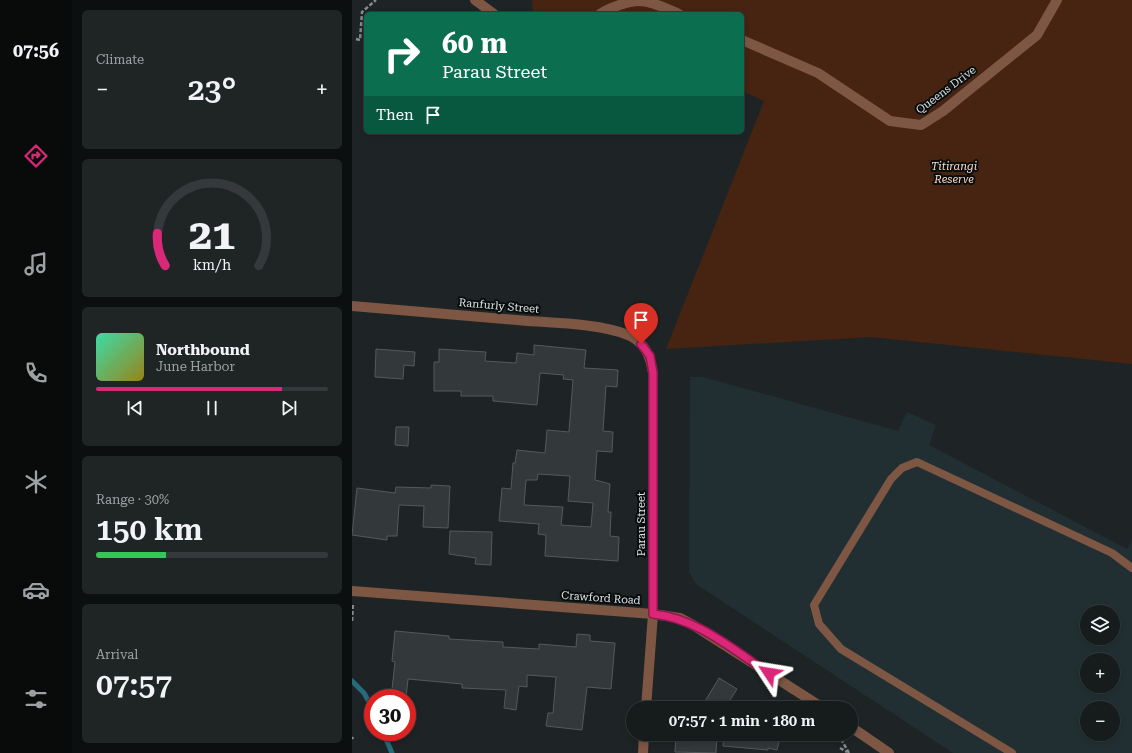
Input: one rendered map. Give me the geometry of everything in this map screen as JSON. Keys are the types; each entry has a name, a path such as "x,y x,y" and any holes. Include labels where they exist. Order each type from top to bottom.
{"street":[{"path":"475,0 491,12"},
{"name":"Queens Drive","path":"744,41 818,73 890,121 920,125 943,111 1036,34 1057,0"},
{"path":"605,12 639,1 674,12"},
{"name":"Ranfurly Street","path":"352,306 554,323 610,330 629,335 641,344"},
{"name":"Parau Street","path":"641,344 650,356 653,373 653,614 647,701"},
{"name":"Crawford Road","path":"352,591 653,614 680,618 812,701"},
{"path":"858,732 889,753"},
{"path":"643,753 644,741"}],"lane":[{"path":"1012,753 841,649 820,624 814,605 891,479 902,468 917,462 1112,553 1132,568"}],"path":[{"path":"356,39 360,40 362,12 376,0"},
{"path":"352,621 354,602"},
{"path":"842,741 848,753"},
{"path":"840,748 848,753"}],"shaded area":[{"path":"690,377 703,377 898,431 907,412 936,425 929,445 1127,549 1132,540 1132,753 953,753 696,584 689,572"}],"green space":[{"name":"Titirangi Reserve","path":"532,0 1132,0 1132,364 871,337 666,349 764,101 744,92 744,12 533,12"}],"building":[{"path":"534,345 586,350 584,368 618,370 617,387 606,386 603,431 613,432 612,452 597,451 595,480 610,484 608,512 611,512 610,536 619,537 618,561 545,556 546,535 538,534 539,524 499,521 502,488 511,489 513,463 515,463 517,450 545,453 547,430 569,432 573,380 563,379 564,375 540,373 537,405 493,401 493,396 461,396 461,391 434,391 434,362 439,362 439,349 486,352 485,361 516,363 517,353 534,355","holes":["538,474 570,476 568,501 593,503 591,527 561,525 563,507 524,505 526,480 537,480"]},
{"path":"376,349 415,352 414,366 404,365 403,379 375,377"},
{"path":"396,427 409,427 408,446 395,445"},
{"path":"431,485 450,486 448,528 423,527 424,506 399,505 397,536 387,536 387,540 352,535 357,488 395,493 396,487 431,488"},
{"path":"450,531 492,532 491,565 475,564 476,558 449,554"},
{"path":"395,631 449,636 449,639 503,642 503,647 539,649 539,644 576,647 577,634 590,635 590,641 615,643 611,689 587,687 582,730 546,726 548,713 553,713 556,677 527,675 527,687 519,686 516,710 504,708 506,690 462,688 462,684 408,679 407,689 392,689 395,662 392,661"},
{"path":"719,678 737,689 729,701 705,701"},
{"path":"676,741 717,741 716,753 675,752"},
{"path":"723,741 779,741 777,750 768,748 768,750 723,746"}],"waterway":[{"path":"352,681 364,693"},
{"path":"387,741 392,753"}],"route":[{"path":"641,344 650,356 653,373 653,614 680,618 709,634 769,673"}]}
